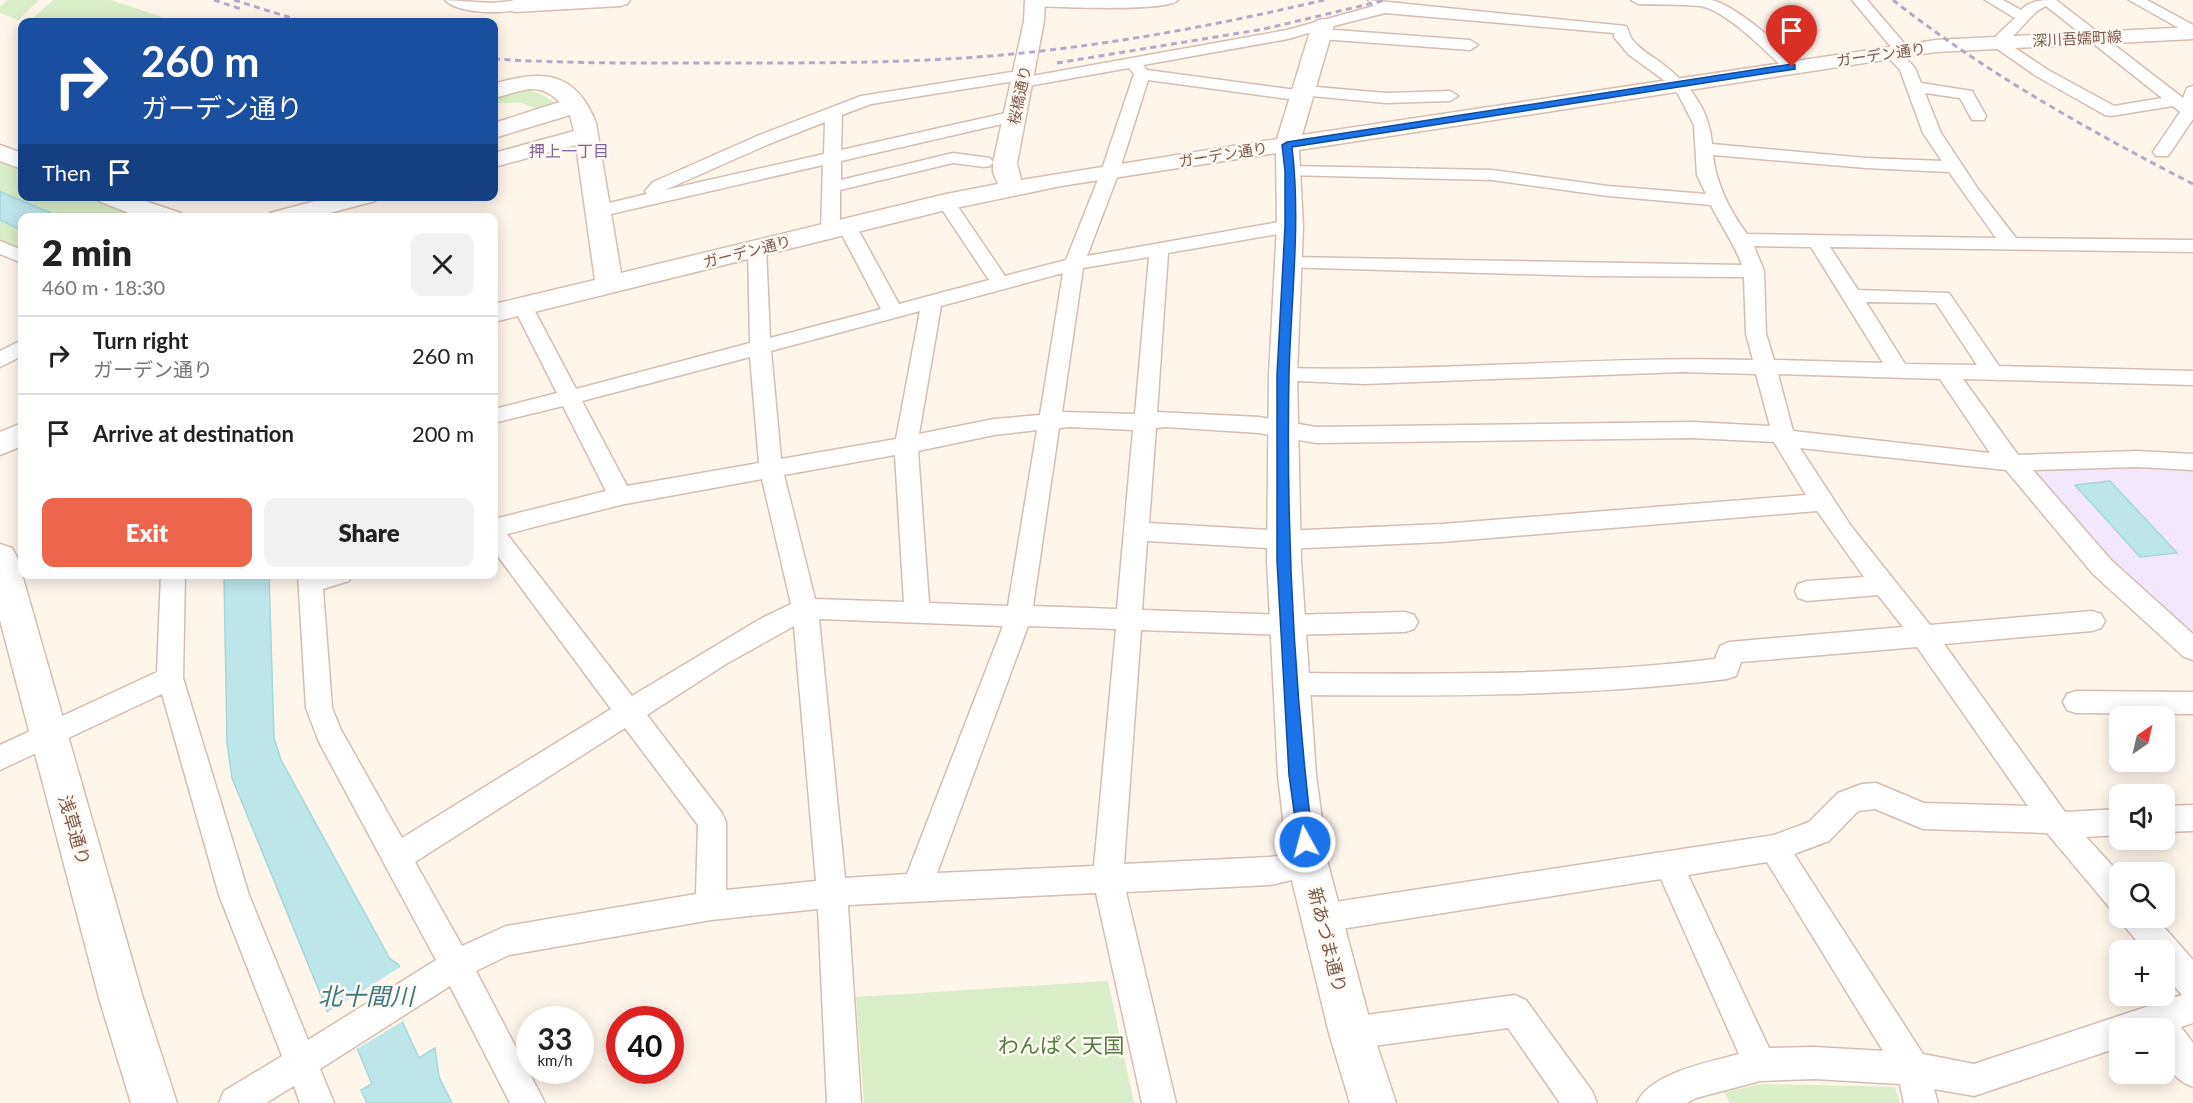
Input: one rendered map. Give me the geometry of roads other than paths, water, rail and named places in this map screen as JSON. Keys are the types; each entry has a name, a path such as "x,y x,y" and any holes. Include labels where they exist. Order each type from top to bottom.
{"street":[{"path":"452,0 469,6 498,8 516,3 620,0"},
{"path":"1638,0 1703,1 1732,16 1750,29 1792,67"},
{"path":"1858,0 1897,51 1907,68 1932,133 2010,243"},
{"path":"1992,0 2024,17"},
{"path":"2047,0 2186,109"},
{"path":"2059,0 2047,0 2031,7 2004,36 2003,42 2042,74 2111,111 2186,109"},
{"path":"2136,0 2193,32"},
{"path":"1035,1 1162,1"},
{"name":"桜橋通り","path":"1012,188 1005,172 1005,163 1024,79 1035,1"},
{"path":"644,201 659,186 763,140 867,100 1024,79 1137,68 1249,42 1322,30 1380,4 1623,14 1622,37 1634,51 1678,85 1695,109 1702,125 1706,175 1728,221 1742,240 1754,271 1756,334 1784,437 1794,458 1822,502 1923,635 2057,822 2109,884"},
{"path":"1322,30 1470,45"},
{"name":"新あづま通り","path":"1322,30 1289,158 1289,263 1283,375 1283,540 1297,775 1308,864 1351,1033 1373,1103"},
{"name":"深川吾嬬町線","path":"1961,44 2193,32"},
{"name":"ガーデン通り","path":"498,313 946,202 1012,188 1110,172 1289,158 1678,85 1897,51 1961,44"},
{"path":"1137,68 1304,93 1386,98 1450,96"},
{"path":"916,889 1019,616 1074,264 1110,172 1137,68"},
{"path":"498,90 535,81 558,89 576,104 586,135 609,285"},
{"path":"1914,87 1966,94 1978,116"},
{"path":"2162,152 2186,109 2193,91"},
{"path":"498,130 576,104"},
{"path":"834,113 832,187 839,228 893,312"},
{"path":"598,211 1015,116"},
{"path":"498,159 586,135"},
{"path":"1705,149 1866,164 1955,167"},
{"path":"0,152 18,160"},
{"path":"832,187 953,158 984,162"},
{"path":"1289,158 1492,176 1608,191 1718,200"},
{"path":"120,201 155,213"},
{"path":"299,213 346,201"},
{"path":"946,202 1000,283"},
{"path":"498,415 1074,264 1290,226"},
{"path":"1742,240 2193,246"},
{"path":"1817,241 1898,370"},
{"path":"0,247 18,255"},
{"path":"758,248 760,347 771,470 805,609 832,893 844,1103"},
{"path":"1159,249 1134,531 1108,879 1159,1103"},
{"path":"1289,263 1387,263 1589,270 1754,271"},
{"path":"1851,296 1942,297 1992,372"},
{"path":"917,612 906,445 932,301"},
{"path":"523,306 620,496"},
{"path":"0,360 18,349"},
{"path":"1283,375 1364,377 1681,365 2193,378"},
{"path":"1946,371 2002,454 2013,463 2102,567 2193,650"},
{"path":"498,527 620,496 771,470 994,427 1050,421 1166,419 1259,425 1316,435 1693,430 1774,434 2013,463 2137,459 2193,462"},
{"path":"0,444 18,436"},
{"path":"1134,531 1283,540 1442,533 1822,502"},
{"path":"498,539 712,822 711,906"},
{"name":"浅草通り","path":"0,557 121,998 153,1103"},
{"path":"173,579 170,678 234,895 315,1055 317,1103"},
{"path":"310,579 319,708 329,734 397,857 444,973 528,1103"},
{"path":"1807,591 1885,585"},
{"path":"397,857 717,657 769,626 805,609 1289,625 1405,622"},
{"path":"1292,684 1480,685 1582,682 1684,675 1727,668 1730,652 2092,621"},
{"path":"0,758 170,678"},
{"path":"2076,702 2193,703"},
{"path":"1322,918 1774,848 1819,832 1848,802 1862,797 1876,796 1923,816 2109,822"},
{"path":"2175,819 2193,818"},
{"path":"1774,848 1913,1069 1921,1103"},
{"path":"236,1103 444,973 506,941 711,906 832,893 1270,871 1308,864"},
{"path":"1669,865 1760,1065"},
{"path":"2146,928 2193,984"},
{"path":"2175,1018 2193,1007"},
{"path":"1351,1033 1515,1011 1580,1103"},
{"path":"1654,1103 1691,1083 1760,1065 1815,1063 1913,1069 1974,1080 2109,1035"},
{"path":"2175,1045 2193,1071"}],"water":[{"path":"0,191 18,201 51,213 18,213 18,228 0,220"},
{"path":"2110,481 2177,553 2140,557 2075,485"},
{"name":"北十間川","path":"224,579 269,579 274,738 281,760 390,959 398,964 420,1009 402,1021 419,1058 435,1048 439,1077 452,1103 367,1103 361,1090 372,1084 357,1048 345,1054 232,778 227,743"}],"railway":[{"path":"214,0 241,9"},
{"path":"234,0 291,18"},
{"path":"498,59 768,63 969,58 1124,40 1204,26 1324,0"},
{"path":"1057,63 1264,29 1386,0"},
{"path":"1893,0 1964,52 2038,99 2193,184"}],"district":[{"name":"押上一丁目","path":"569,150"}],"park label":[{"name":"わんぱく天国","path":"1061,1044"}]}
